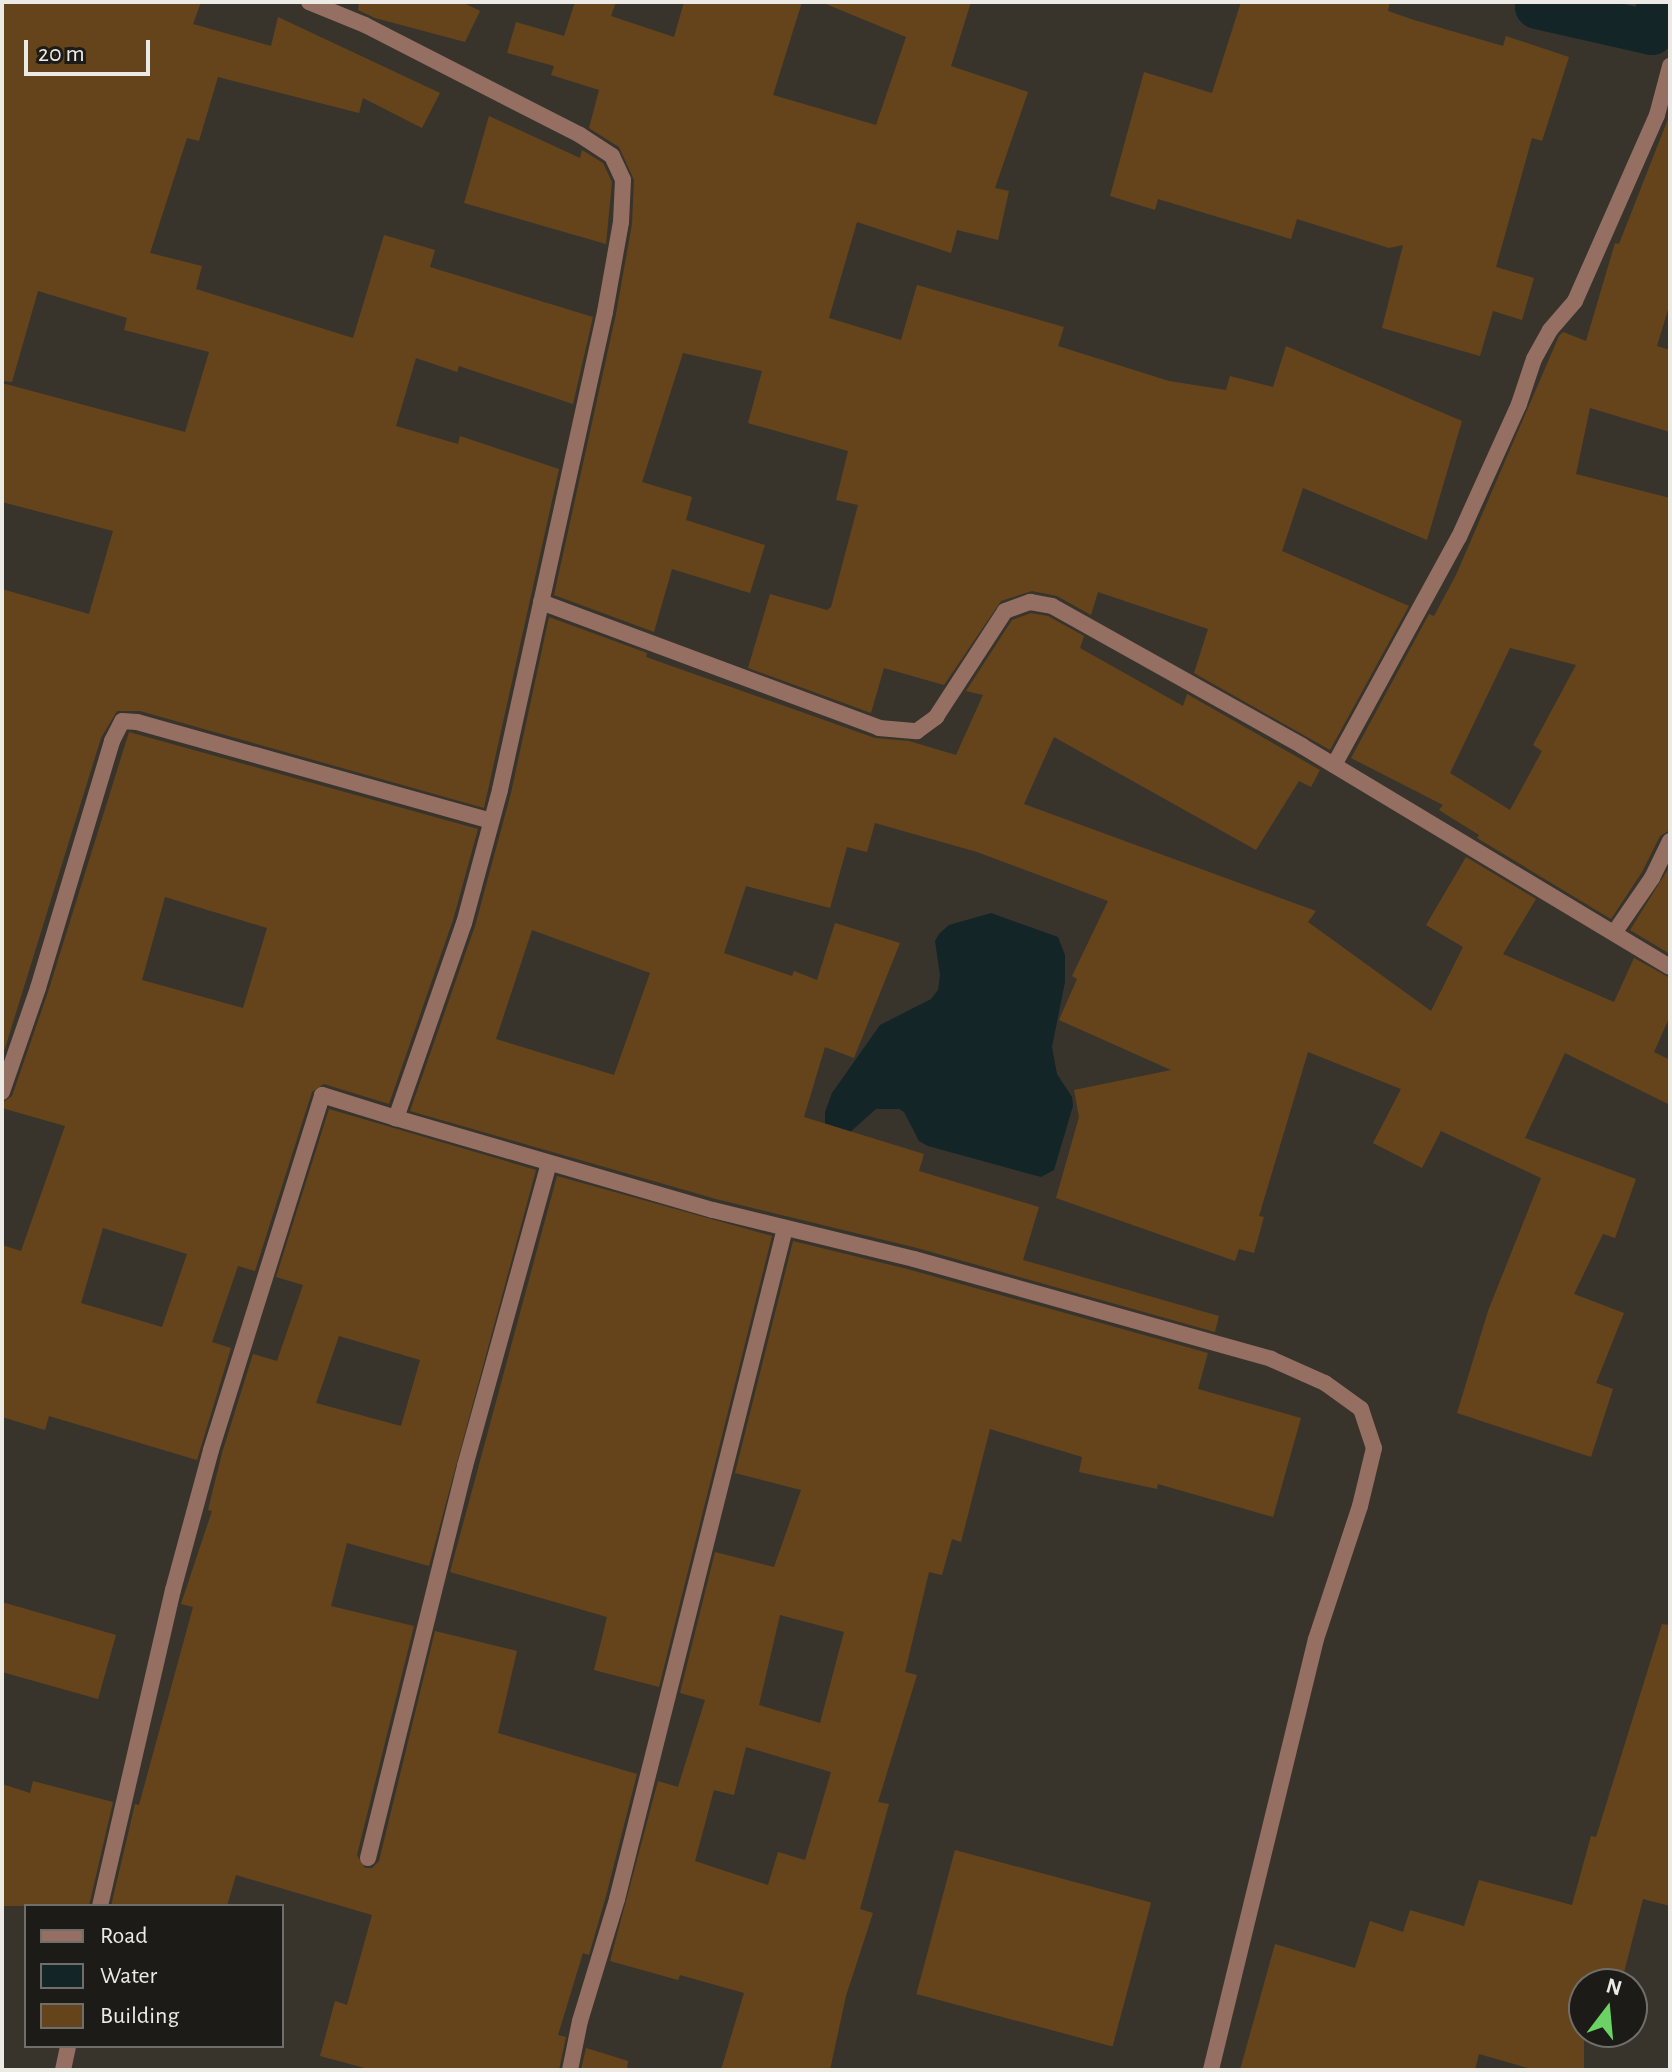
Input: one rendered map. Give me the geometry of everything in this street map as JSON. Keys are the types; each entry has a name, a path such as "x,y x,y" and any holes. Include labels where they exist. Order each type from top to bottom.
{"street":[{"path":"309,2 365,25 580,135 612,156 623,180 621,222 605,312 491,821 464,923 396,1118"},
{"path":"1334,765 1419,617 1459,537 1519,404 1534,359 1550,330 1575,301 1657,115 1670,66"},
{"path":"541,602 879,728 917,731 936,717 1005,611 1030,602 1052,606 1182,675 1670,967"},
{"path":"2,1092 38,988 112,741 122,721 137,722 491,821"},
{"path":"1614,933 1652,878 1670,841"},
{"path":"100,1904 165,1620 211,1450 322,1095 549,1164 785,1228 914,1259 1271,1359 1325,1383 1361,1409 1374,1448 1360,1506 1316,1639 1211,2070"},
{"path":"368,1858 465,1466 549,1164"},
{"path":"570,2070 580,2021 617,1899 785,1228"},
{"path":"63,2070 68,2048"}],"water":[{"path":"991,913 1058,937 1065,955 1065,982 1052,1047 1057,1074 1072,1097 1073,1106 1054,1170 1041,1177 928,1146 919,1141 904,1112 899,1109 876,1109 848,1134 825,1126 825,1112 832,1093 880,1025 931,999 938,990 940,975 935,941 939,934 949,925"}],"building":[{"path":"2,2 201,2 193,24 271,46 278,17 440,93 422,128 363,98 359,113 218,77 199,141 187,138 150,253 202,266 196,289 353,338 384,235 435,250 430,267 593,317 573,404 459,366 457,372 416,358 396,426 458,444 460,436 559,469 484,808 140,711 117,711 101,738 2,1058 2,589 89,614 113,531 2,502 2,383 185,432 209,352 124,330 127,318 38,291 12,382 2,381"},
{"path":"359,2 462,2 480,11 465,42 375,18 358,10"},
{"path":"575,2 616,2 611,16 674,37 684,2 802,2 773,95 876,125 906,37 821,2 971,2 951,66 1028,92 995,188 1009,191 998,240 957,230 951,253 857,222 829,318 901,340 917,285 1064,327 1058,346 1169,381 1226,390 1230,376 1273,387 1286,346 1462,421 1427,540 1303,488 1282,551 1409,606 1330,750 1194,673 1208,629 1098,592 1091,615 1057,596 1032,591 1001,601 944,685 884,668 871,713 748,668 770,594 827,610 831,607 858,505 836,500 848,451 748,423 762,371 683,353 642,482 692,497 686,520 765,545 750,593 672,569 654,632 554,595 616,314 632,224 634,180 619,147 589,128 599,90 551,75 554,66 507,53 516,22 564,36"},
{"path":"1241,2 1390,2 1388,11 1414,20 1503,46 1506,36 1569,57 1542,141 1532,138 1496,267 1534,278 1522,320 1493,311 1480,356 1382,328 1403,245 1389,248 1297,219 1291,239 1158,199 1155,210 1110,196 1144,72 1212,93"},
{"path":"489,116 580,158 582,150 603,163 612,182 606,244 464,203"},
{"path":"1668,119 1670,303 1657,346 1670,350 1670,432 1590,408 1576,474 1670,498 1670,830 1660,836 1642,872 1611,919 1477,838 1479,835 1439,810 1443,805 1351,758 1429,614 1434,616 1456,575 1559,336 1563,332 1586,341 1615,243 1619,244","holes":["1510,648 1576,665 1533,745 1542,751 1510,810 1450,773"]},
{"path":"1031,613 1048,616 1084,636 1080,648 1183,706 1187,694 1320,770 1311,787 1299,781 1256,850 1054,737 1024,804 1316,911 1308,922 1431,1011 1463,947 1426,925 1466,857 1536,899 1503,954 1614,1002 1634,958 1670,978 1670,1016 1654,1052 1670,1060 1670,1105 1565,1053 1525,1138 1636,1179 1615,1238 1603,1234 1574,1294 1624,1313 1596,1383 1613,1389 1591,1457 1457,1413 1488,1311 1541,1178 1441,1131 1422,1168 1373,1143 1401,1089 1308,1052 1259,1216 1264,1217 1254,1253 1239,1249 1235,1261 1056,1198 1079,1117 1074,1090 1171,1070 1059,1020 1077,979 1072,976 1108,901 977,852 875,823 867,852 847,847 830,908 746,886 724,953 792,976 794,971 817,980 835,923 900,943 854,1058 825,1047 804,1117 924,1154 919,1171 1039,1207 1023,1260 1219,1316 1215,1332 917,1248 716,1199 410,1111 475,926 511,793 549,617 647,653 646,657 875,738 909,741 956,755 983,695 966,691 1012,620","holes":["532,930 650,973 614,1075 496,1039"]},
{"path":"129,732 478,829 453,920 389,1104 324,1084 312,1092 255,1271 238,1266 212,1342 231,1348 197,1460 49,1416 45,1430 2,1417 2,1245 21,1251 65,1126 2,1108 2,1103 12,1096 48,992","holes":["165,897 267,928 243,1008 142,980","103,1228 187,1254 162,1327 81,1303"]},
{"path":"1670,866 1670,954 1630,930"},
{"path":"329,1109 536,1170 429,1566 347,1543 331,1606 414,1626 357,1855 365,1868 372,1868 379,1861 435,1631 517,1651 498,1733 637,1774 589,1955 583,1953 558,2035 566,2037 559,2070 372,2070 320,2056 335,2001 347,2005 372,1915 236,1875 228,1904 111,1904 135,1804 139,1805 193,1607 181,1604 212,1511 208,1510 222,1453 253,1354 277,1361 303,1285 276,1277","holes":["339,1336 420,1360 401,1426 316,1403"]},
{"path":"557,1176 772,1236 659,1687 594,1670 607,1617 450,1572"},
{"path":"793,1241 911,1270 1208,1353 1198,1389 1301,1418 1273,1517 1158,1484 1157,1489 1079,1472 1082,1457 990,1429 961,1542 952,1539 942,1575 929,1572 905,1672 917,1675 878,1802 889,1804 860,1909 873,1913 846,1996 830,2070 721,2070 744,1993 680,1975 678,1980 610,1961 658,1781 678,1787 705,1700 680,1693 715,1552 774,1567 801,1490 735,1473","holes":["780,1615 844,1632 820,1723 759,1705","746,1747 831,1772 805,1860 778,1852 768,1885 695,1861 714,1790 734,1795"]},
{"path":"2,1602 116,1635 98,1699 2,1672"},
{"path":"1662,1624 1670,1625 1670,1906 1643,1899 1625,1968 1568,1968 1568,2048 1584,2048 1584,2070 1535,2070 1479,2054 1475,2070 1240,2070 1275,1944 1355,1968 1370,1921 1403,1932 1410,1910 1464,1926 1479,1880 1572,1905 1591,1836 1596,1837"},
{"path":"33,1781 113,1802 89,1904 2,1906 2,1784 30,1793"},
{"path":"955,1850 1151,1903 1113,2046 916,1994"},
{"path":"586,2048 628,2061 627,2070 581,2070"}],"waterway":[{"path":"1537,7 1652,33 1660,2"}]}
